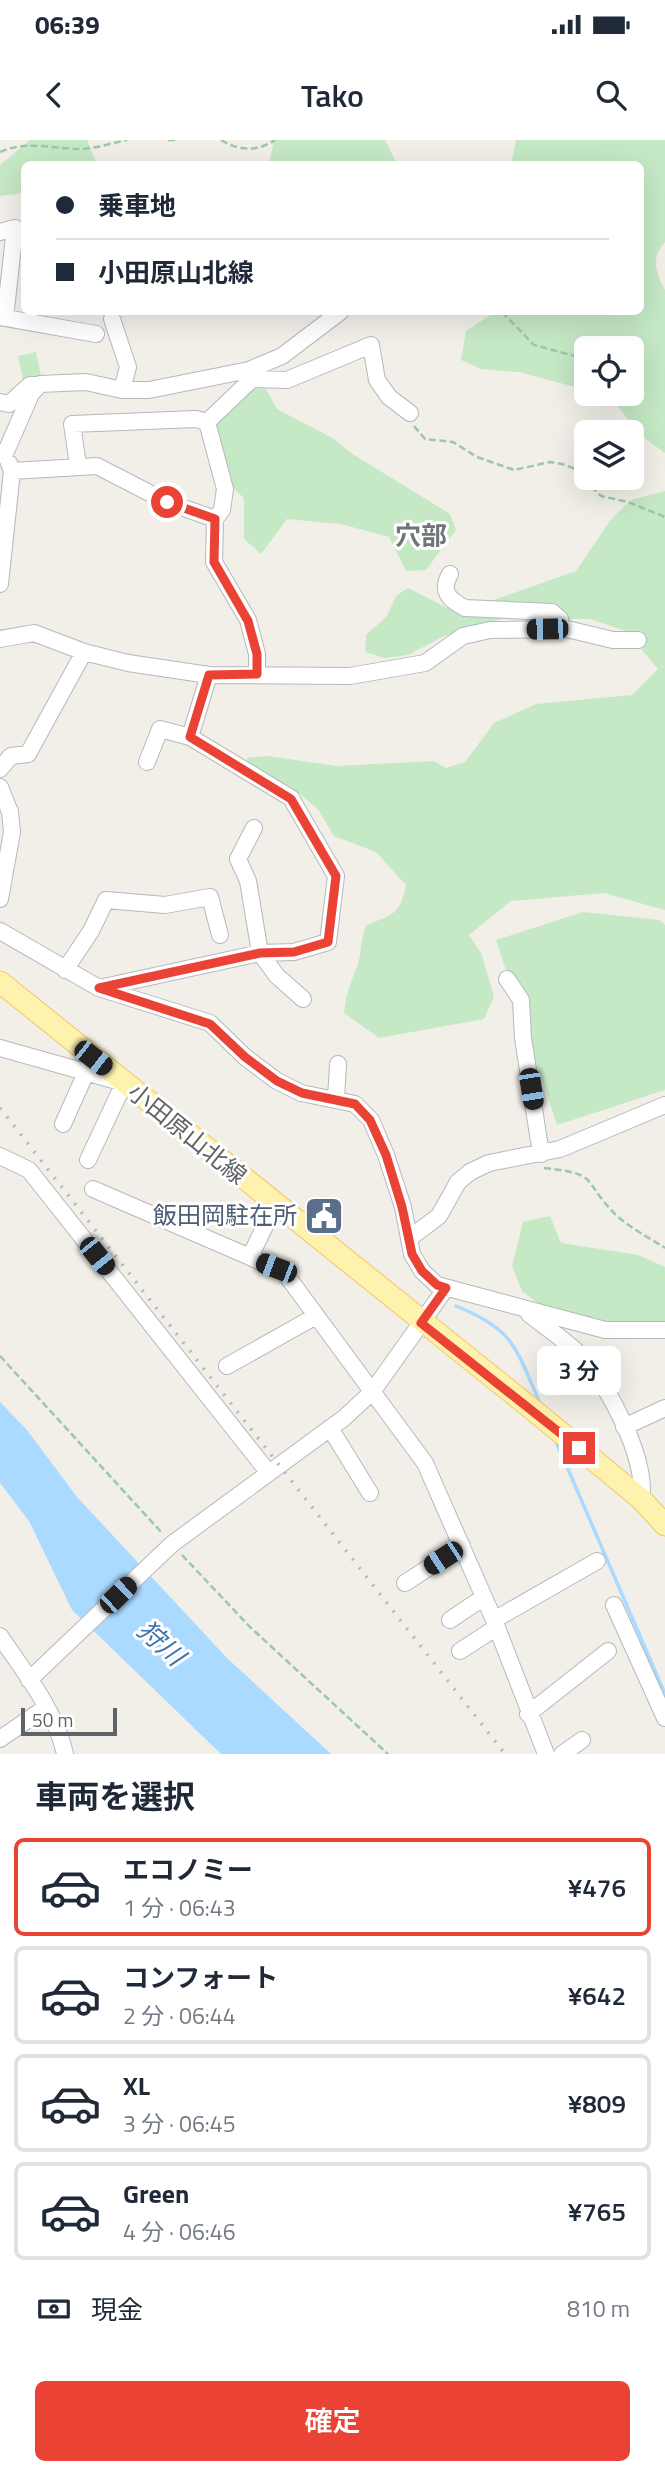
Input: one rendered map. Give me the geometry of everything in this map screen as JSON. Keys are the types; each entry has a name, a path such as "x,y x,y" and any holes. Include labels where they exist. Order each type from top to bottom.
{"main road":[{"name":"小田原山北線","path":"0,982 89,1066 124,1083 641,1499 665,1525"}],"street":[{"path":"0,232 15,228 3,318 96,334"},
{"path":"207,422 251,374 282,356 336,315"},
{"path":"112,319 128,366 122,390"},
{"path":"0,402 9,404 30,385 40,384 86,382 122,390 149,390 251,374 287,380 371,345 377,380 389,397 410,413"},
{"path":"0,584 12,471 2,455 31,394 40,384"},
{"path":"78,465 72,424 158,419 207,422"},
{"path":"207,422 225,489 222,510 215,519 214,562 248,621 257,654 257,674"},
{"path":"12,471 78,465 97,466 167,502 215,519"},
{"path":"450,574 445,582 446,592 454,602 465,608 552,612 560,618 562,629"},
{"path":"0,639 34,633 84,652 128,663 209,675 350,676 425,663 463,636 490,630 562,629 613,640 638,640"},
{"path":"0,769 10,757 28,754 84,652"},
{"path":"190,737 209,675"},
{"path":"99,988 260,953 294,952 328,942 336,876 291,799 190,737 160,729 147,761"},
{"path":"0,787 10,812 12,832 0,899"},
{"path":"254,828 238,859 248,881 260,953 277,976 303,999"},
{"path":"65,970 91,931 106,900 165,905 210,897 220,935"},
{"path":"0,931 99,988 210,1024 245,1057 277,1081 302,1093 355,1104 370,1120 386,1155 411,1237 412,1254 422,1271 437,1285 605,1330 665,1331"},
{"path":"507,979 521,1000 520,1017 542,1161"},
{"path":"0,1048 89,1066 63,1124"},
{"path":"336,1099 338,1064"},
{"path":"88,1160 124,1083"},
{"path":"411,1237 439,1216 458,1181 470,1172 489,1163 542,1161 560,1149 665,1105"},
{"path":"0,1156 29,1170 268,1472"},
{"path":"93,1189 284,1272 425,1463 496,1623 528,1714 546,1754"},
{"path":"250,1257 275,1206"},
{"path":"29,1680 172,1544 330,1428 372,1392 446,1288"},
{"path":"524,1310 580,1354 604,1386 624,1427 643,1486 641,1499"},
{"path":"227,1366 248,1363 316,1316"},
{"path":"624,1427 665,1408"},
{"path":"330,1428 370,1493"},
{"path":"405,1583 462,1546"},
{"path":"460,1651 496,1623 597,1561"},
{"path":"450,1620 485,1597"},
{"path":"614,1605 665,1718"},
{"path":"0,1636 61,1736 65,1754"},
{"path":"528,1714 608,1651"},
{"path":"0,1739 11,1734 45,1707"},
{"path":"562,1754 582,1740"}],"path":[{"path":"0,152 23,141 78,149 127,140"},
{"path":"169,140 177,140"},
{"path":"221,140 245,149 264,148 275,140"},
{"path":"505,315 534,345 574,356"},
{"path":"410,413 415,428 425,439 453,442 477,457 514,470 550,462 562,464 573,468 601,496 628,502 665,517"},
{"path":"542,1161 586,1176 615,1213 665,1248"},
{"path":"0,1356 250,1627 388,1754"}],"green space":[{"path":"30,140 87,140 96,161 21,161 21,193 0,196 0,165"},
{"path":"274,140 385,140 396,161 270,161"},
{"path":"516,140 665,140 665,242 657,254 656,266 665,290 665,453 644,438 644,420 628,420 618,406 644,406 644,336 574,336 574,387 519,372 481,369 461,360 466,331 490,315 644,315 644,161 512,161"},
{"path":"36,352 41,376 23,380 18,356"},
{"path":"252,388 266,389 277,409 334,439 351,453 450,514 456,530 426,570 406,571 389,537 341,524 287,519 261,554 244,539 244,498 231,486 207,425"},
{"path":"665,491 665,910 604,893 511,901 469,935 482,955 494,997 484,1019 379,1038 344,1013 345,1006 367,925 398,908 406,885 376,852 334,836 318,809 291,787 248,767 247,758 268,756 336,766 434,761 446,768 465,762 494,723 536,704 632,695 658,669 626,631 590,619 501,619 444,636 408,655 384,658 365,652 366,635 387,616 396,596 408,588 457,613 576,571 612,518 631,500"},
{"path":"583,912 659,920 665,925 665,1090 557,1125 496,940"},
{"path":"550,1216 561,1243 638,1255 665,1267 665,1325 657,1322 582,1321 543,1307 522,1291 512,1266 523,1222"}],"water":[{"name":"狩川","path":"0,1402 27,1430 77,1497 227,1658 331,1754 221,1754 72,1610 29,1521 0,1483"}],"waterway":[{"path":"456,1306 490,1323 511,1342 540,1403"},
{"path":"555,1439 665,1694"}],"railway":[{"path":"0,1108 505,1754"}],"place":[{"name":"飯田岡駐在所","path":"324,1216"}],"district":[{"name":"穴部","path":"421,536"}],"route":[{"path":"167,502 215,519 216,569 248,621 257,654 257,674 209,675 190,737 291,799 336,876 328,942 294,952 260,953 99,988 210,1024 245,1057 277,1081 302,1093 355,1104 370,1120 386,1155 411,1237 412,1254 422,1271 437,1285 446,1288 421,1323 579,1448"}]}
